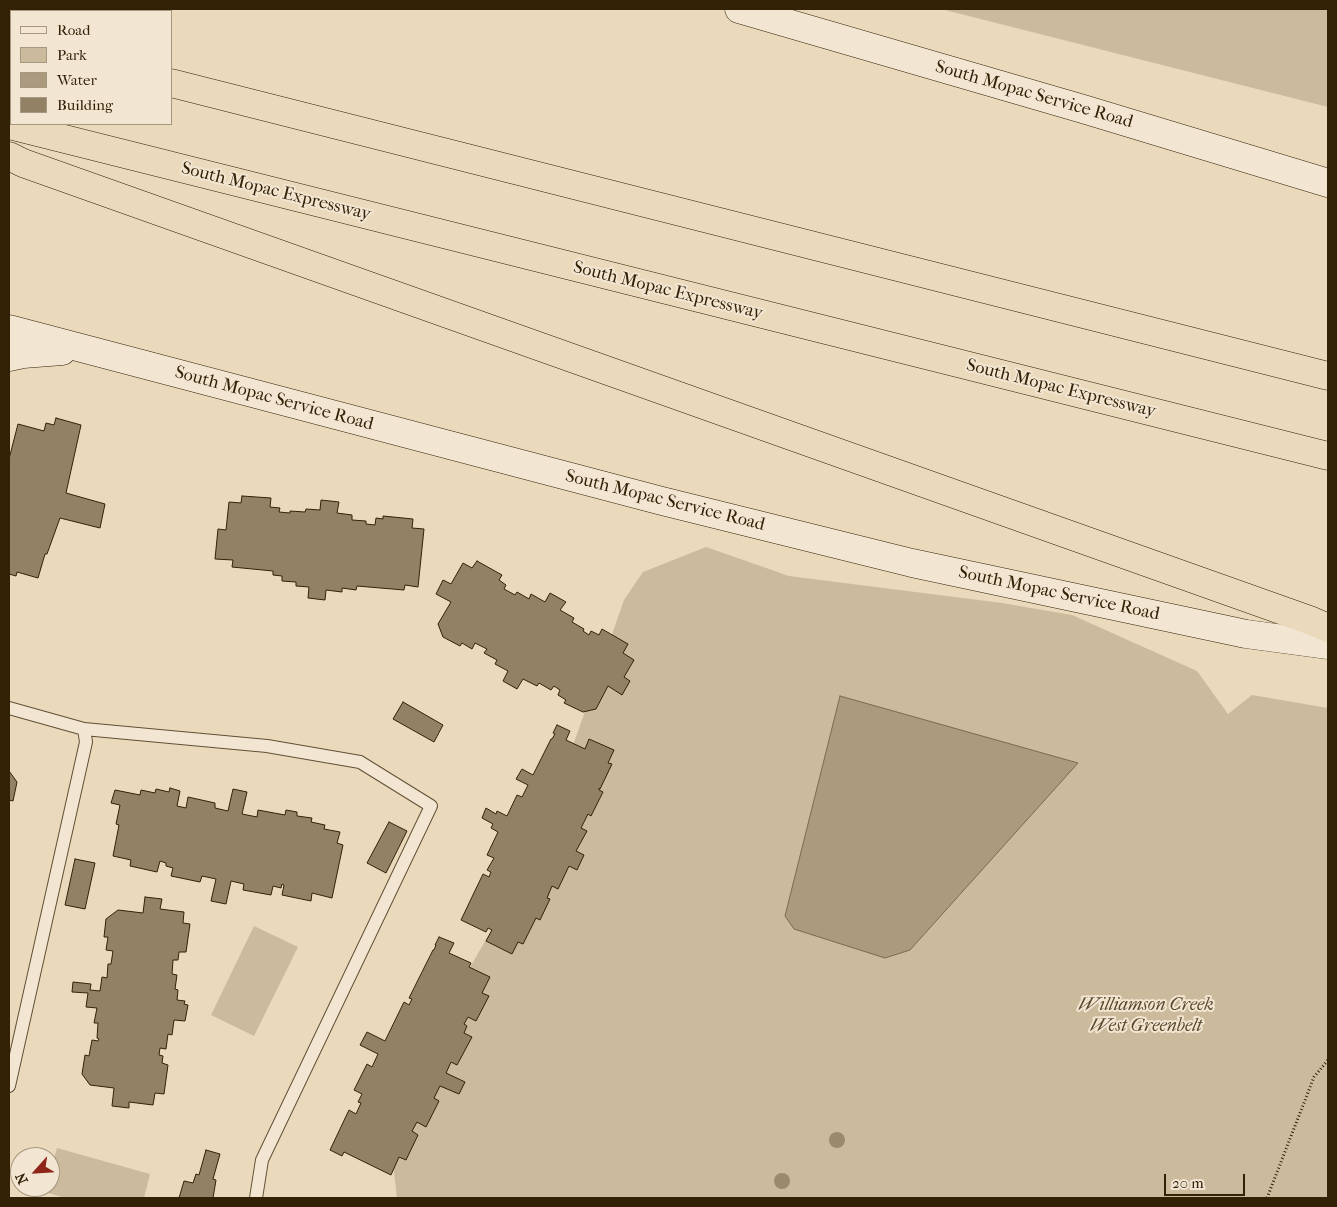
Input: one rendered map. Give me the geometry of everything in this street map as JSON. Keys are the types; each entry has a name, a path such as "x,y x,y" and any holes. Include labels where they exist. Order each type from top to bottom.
{"highway":[{"path":"172,83 1328,376"},
{"name":"South Mopac Expressway","path":"9,125 1328,456"},
{"path":"9,156 32,166 1303,617 1328,628"},
{"path":"1244,355 1328,356"}],"main road":[{"name":"South Mopac Service Road","path":"739,9 1083,109 1328,183"},
{"name":"South Mopac Service Road","path":"9,330 662,501 912,563 1246,634 1328,645"},
{"path":"9,357 23,354 85,350"}],"lane":[{"path":"9,708 84,729 268,746 360,762 431,806 262,1160 256,1198"},
{"path":"9,1086 86,742 84,729"}],"path":[{"path":"1267,1198 1314,1077 1328,1060"}],"green space":[{"path":"941,9 1328,9 1328,107"},
{"name":"Williamson Creek West Greenbelt","path":"706,547 789,576 1002,603 1072,615 1197,671 1228,714 1252,695 1328,708 1328,1198 397,1198 387,1112 535,854 624,600 643,572"},
{"path":"254,926 298,947 254,1036 211,1015"},
{"path":"60,1149 150,1174 144,1198 60,1196"}],"water":[{"path":"840,696 1078,763 910,950 885,958 794,929 785,916"}],"building":[{"path":"56,418 81,425 66,493 105,504 100,528 60,518 47,554 45,554 38,578 17,572 16,576 9,574 9,459 18,424 44,431 46,423 54,425"},
{"path":"242,496 271,498 270,507 280,508 279,512 290,513 290,511 305,512 306,509 320,510 321,500 339,502 337,513 352,515 352,520 366,521 366,524 375,525 376,518 383,519 383,516 413,519 412,528 424,529 418,587 405,585 404,590 357,586 356,590 342,588 342,592 326,590 325,600 308,598 309,587 296,586 296,582 282,581 282,576 273,575 273,571 232,567 233,560 215,559 218,529 226,530 229,502 241,503"},
{"path":"477,561 502,575 499,580 506,585 504,589 515,595 517,592 529,599 531,594 545,602 550,593 566,602 560,610 574,618 572,622 584,629 583,631 589,635 591,631 599,635 602,629 628,644 623,653 634,660 624,677 630,681 622,695 608,686 596,709 583,712 564,703 566,700 558,695 560,690 554,686 551,690 539,683 537,686 523,679 517,689 503,681 508,671 495,664 497,660 484,653 487,649 475,643 472,649 462,643 460,646 443,637 438,624 451,602 436,594 443,580 451,584 463,563 472,568"},
{"path":"403,702 443,725 434,742 393,719"},
{"path":"557,725 570,731 566,740 585,749 589,739 614,750 608,763 612,764 599,788 599,790 603,792 591,816 588,814 581,828 587,831 576,851 584,855 577,870 569,866 558,889 552,886 547,898 550,899 540,920 536,918 523,944 518,942 512,954 486,941 492,930 488,928 486,932 461,920 483,874 489,877 491,872 487,870 494,858 487,855 498,832 491,828 493,824 482,818 486,808 496,814 497,811 507,816 517,795 522,797 528,785 516,779 522,769 533,775 555,734 553,733"},
{"path":"9,771 17,782 13,801 9,800"},
{"path":"170,788 180,791 177,806 186,808 188,797 215,803 215,808 228,811 233,789 247,792 242,814 257,817 258,810 285,815 286,810 297,812 297,816 312,818 311,822 325,825 324,829 340,832 337,843 343,845 332,898 312,893 311,901 282,895 284,885 282,884 281,888 273,886 271,895 243,890 244,884 231,881 226,904 211,901 216,879 202,876 200,882 171,876 173,868 166,866 166,863 160,861 157,872 130,866 131,860 113,856 119,825 116,824 120,805 111,803 115,790 140,795 141,790 155,793 156,789 169,792"},
{"path":"389,822 407,831 386,873 367,863"},
{"path":"75,859 95,863 85,909 65,905"},
{"path":"145,897 162,899 160,909 184,912 183,923 190,924 186,952 179,952 178,960 173,960 172,974 177,975 175,989 178,990 177,1000 185,1001 184,1004 188,1005 185,1021 174,1020 172,1035 168,1034 166,1049 160,1048 159,1055 163,1056 162,1063 168,1065 164,1094 155,1093 153,1105 129,1102 129,1108 112,1106 114,1088 90,1085 82,1074 85,1055 89,1056 92,1040 98,1041 99,1039 97,1038 98,1023 94,1023 97,1008 86,1007 88,993 72,992 73,982 91,984 90,990 100,991 102,977 107,978 108,964 111,964 113,951 106,950 108,937 104,937 106,919 118,910 143,913"},
{"path":"439,937 454,943 449,953 471,963 469,967 490,977 482,993 489,996 476,1021 468,1017 464,1024 467,1026 464,1033 472,1037 457,1065 451,1062 446,1073 465,1082 459,1094 440,1086 434,1098 439,1101 426,1127 417,1122 412,1131 418,1135 406,1160 399,1157 391,1175 344,1152 342,1156 330,1150 349,1110 356,1114 361,1103 358,1102 362,1094 354,1090 367,1064 372,1067 378,1054 360,1045 367,1032 385,1041 404,1002 409,1005 412,999 409,998"},
{"path":"206,1150 220,1154 213,1179 216,1180 213,1198 179,1198 184,1181 193,1183 196,1174 199,1175"}]}
